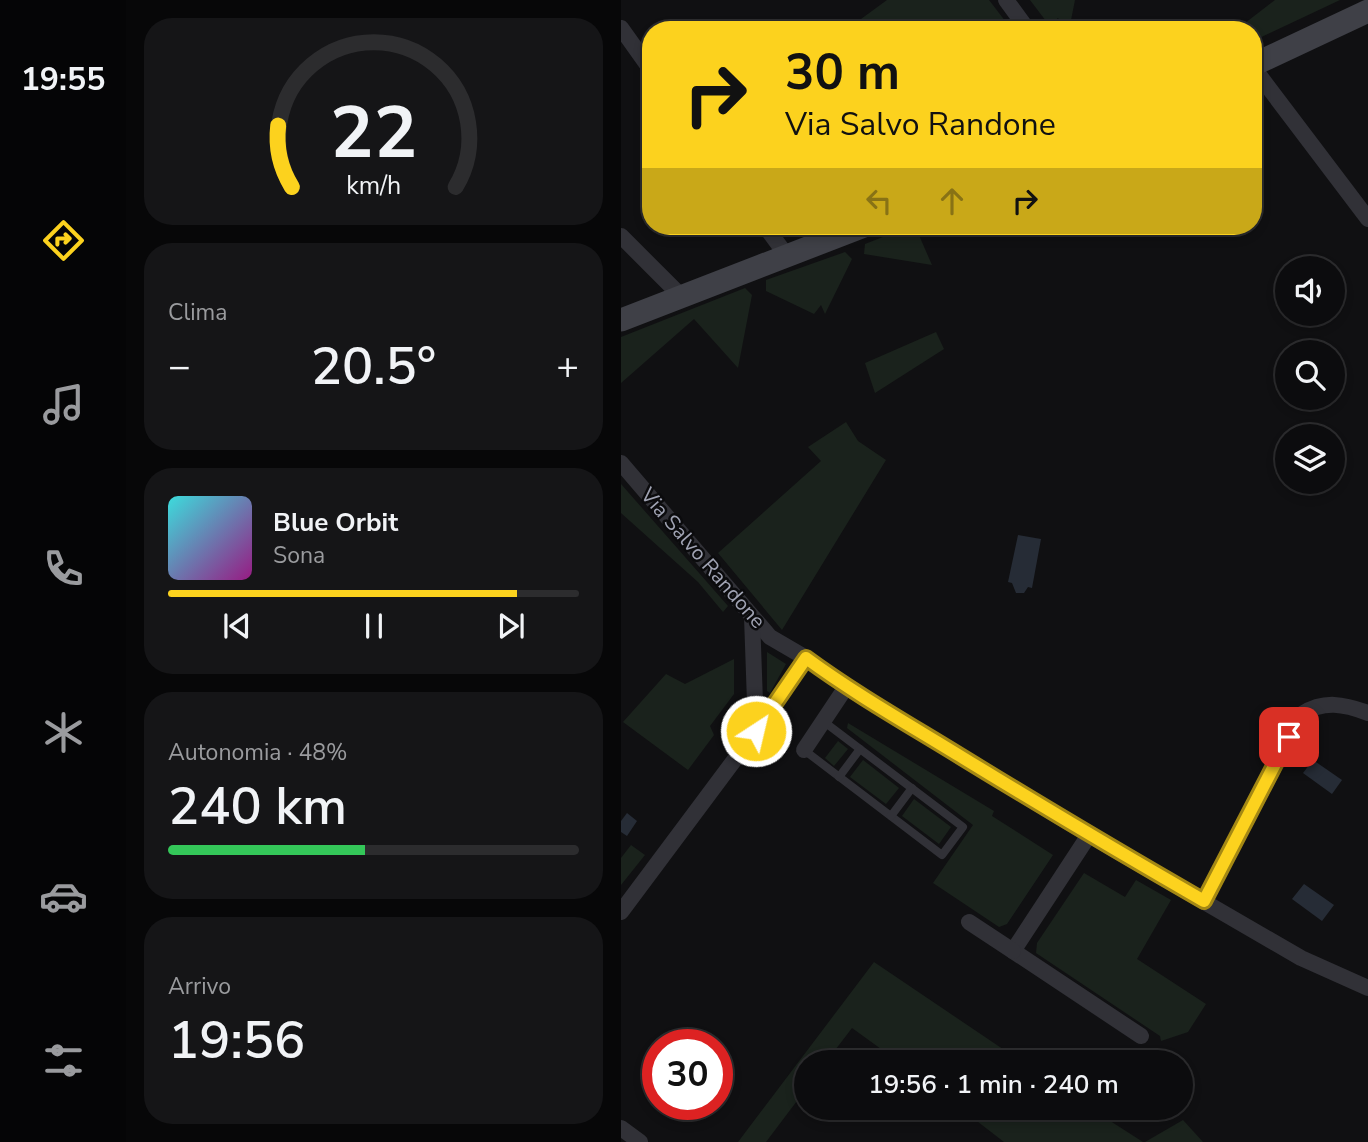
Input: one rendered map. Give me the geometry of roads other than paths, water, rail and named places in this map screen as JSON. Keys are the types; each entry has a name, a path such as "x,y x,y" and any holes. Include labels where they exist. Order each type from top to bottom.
{"main road":[{"path":"1262,62 1368,11"},
{"path":"621,320 841,235"}],"street":[{"path":"1006,0 1021,21"},
{"path":"621,28 642,57"},
{"path":"1262,78 1368,219"},
{"path":"772,235 787,256"},
{"path":"621,236 681,296"},
{"name":"Via Salvo Randone","path":"621,463 770,637 806,658 846,687 1089,835 1301,958 1368,988"},
{"path":"752,617 756,731"},
{"path":"621,912 756,731 806,658"},
{"path":"804,750 846,687"},
{"path":"1204,901 1302,714 1316,705 1349,705 1368,713"},
{"path":"1013,951 1089,835"},
{"path":"969,922 1141,1037"},
{"path":"621,1128 640,1142"}],"lane":[{"path":"804,750 942,855 963,827 823,721"},
{"path":"839,777 860,749"},
{"path":"891,816 912,788"}]}
